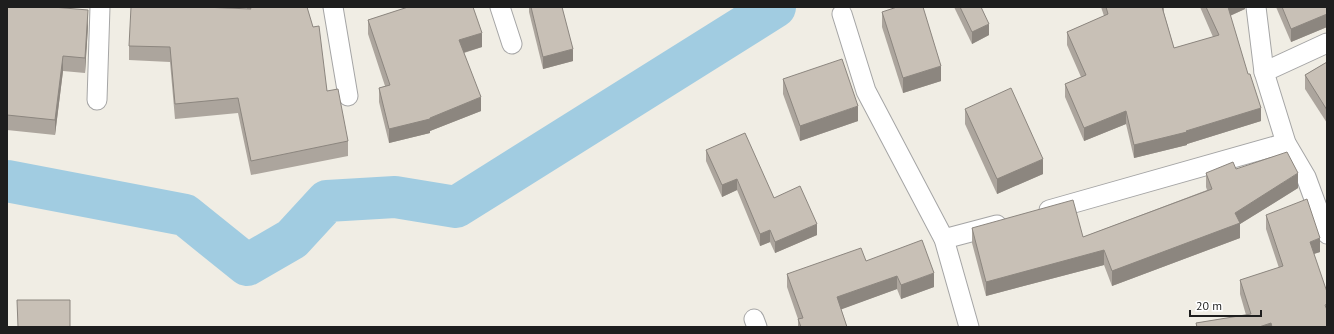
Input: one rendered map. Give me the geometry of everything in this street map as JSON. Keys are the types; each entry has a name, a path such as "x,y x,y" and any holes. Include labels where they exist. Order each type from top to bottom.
{"street":[{"path":"97,100 100,7"},
{"path":"333,7 348,96"},
{"path":"500,7 512,44"},
{"path":"1256,7 1264,72 1286,143 1306,177 1327,234"},
{"path":"842,14 866,91 944,239 969,327"},
{"path":"1264,72 1327,43"},
{"path":"1035,214 1286,143"},
{"path":"944,239 1012,220"}],"building":[{"path":"7,7 53,7 88,10 85,58 63,56 55,120 7,115"},
{"path":"131,7 251,9 250,7 307,7 313,27 319,26 327,91 338,89 348,141 251,161 238,98 175,104 170,47 129,46"},
{"path":"408,7 473,7 482,33 459,40 481,97 430,119 389,129 379,88 390,85 368,20"},
{"path":"531,7 562,7 573,49 543,57"},
{"path":"897,7 923,7 941,66 903,78 882,12"},
{"path":"960,7 981,7 989,24 972,32"},
{"path":"1106,7 1162,7 1174,48 1219,35 1206,7 1228,7 1248,74 1250,74 1261,108 1186,131 1187,132 1134,145 1126,111 1084,128 1065,84 1086,75 1067,32 1108,14"},
{"path":"1282,7 1327,7 1327,14 1291,29"},
{"path":"842,59 858,106 800,126 783,79"},
{"path":"1327,62 1327,110 1305,75"},
{"path":"1011,88 1043,159 997,179 965,109"},
{"path":"745,133 774,198 800,186 817,224 775,242 770,230 760,234 737,179 722,185 706,150"},
{"path":"1287,152 1298,173 1235,213 1240,223 1112,271 1104,250 986,282 972,228 1073,200 1083,237 1212,189 1206,173 1233,162 1236,169"},
{"path":"1307,199 1320,238 1310,242 1327,292 1327,304 1325,305 1327,310 1327,327 1272,327 1271,323 1259,327 1197,327 1196,323 1251,314 1240,280 1283,266 1266,215"},
{"path":"922,240 934,273 901,285 897,276 837,297 847,327 801,327 798,319 803,318 787,274 861,248 866,261"},
{"path":"17,300 70,300 70,327 18,327"}],"waterway":[{"path":"7,181 185,215 247,265 292,239 327,201 395,197 456,207 775,7"}]}
